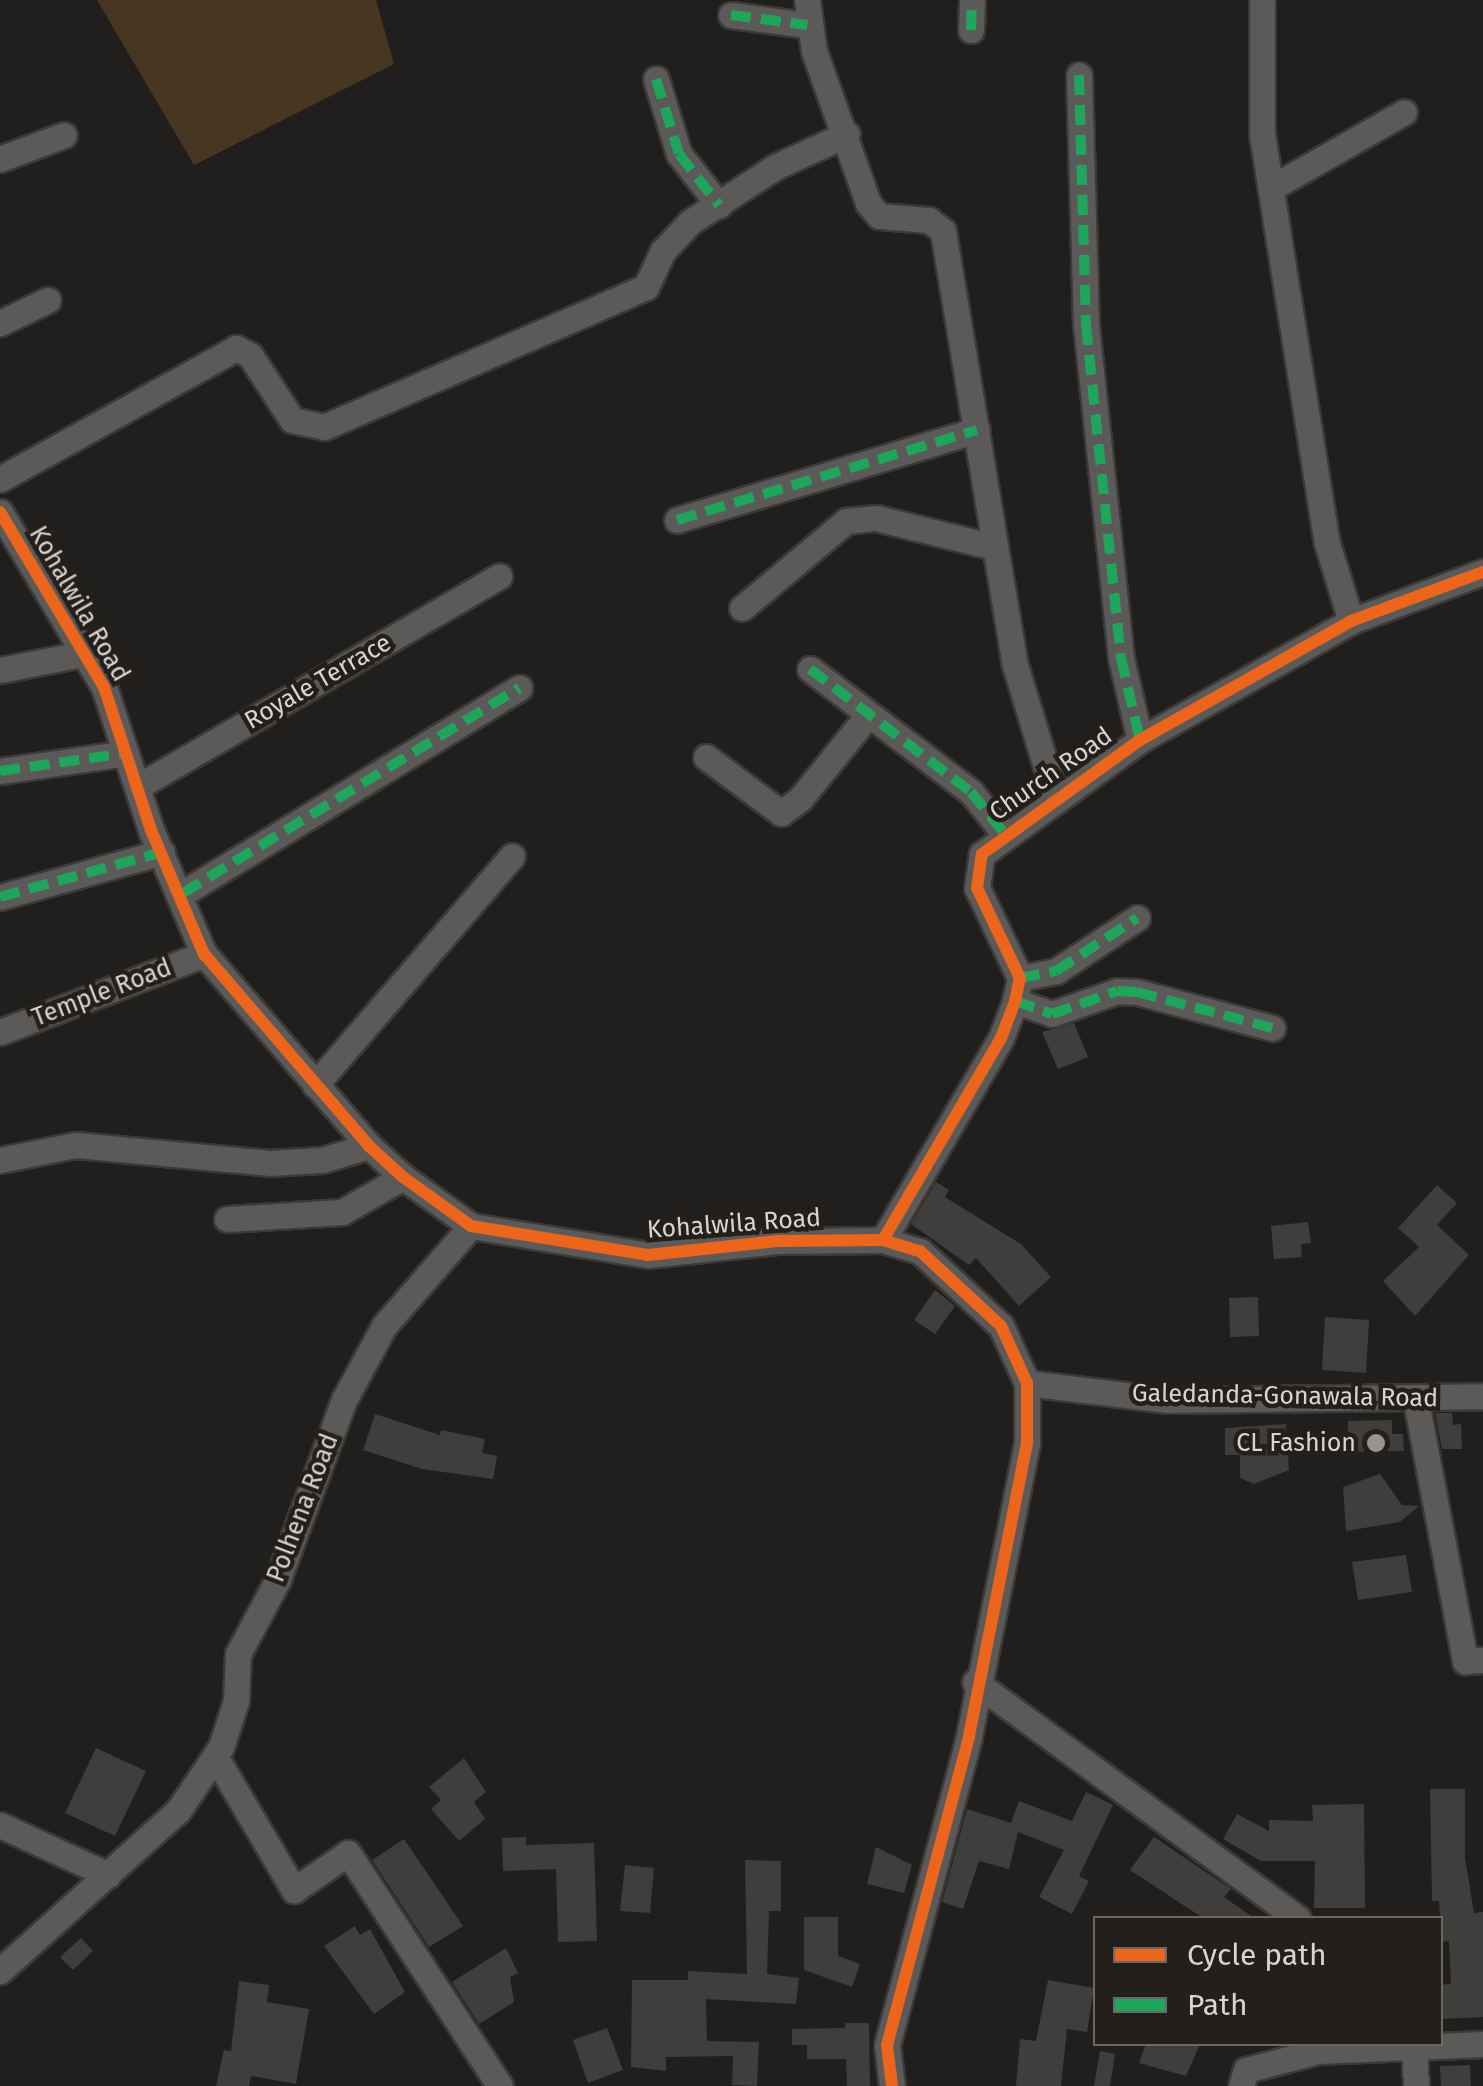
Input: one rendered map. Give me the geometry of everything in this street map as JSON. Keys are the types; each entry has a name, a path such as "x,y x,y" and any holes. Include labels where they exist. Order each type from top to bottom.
{"street":[{"path":"971,30 972,0"},
{"path":"1266,2 1262,134 1327,543 1351,622"},
{"path":"730,15 807,12 868,203 879,216 929,220 943,230 1014,662 1056,796"},
{"path":"1079,75 1086,325 1122,658 1140,740"},
{"path":"656,80 679,154 719,205"},
{"path":"1271,188 1404,112"},
{"path":"0,159 64,134"},
{"path":"0,479 236,348 250,356 292,420 324,426 646,288 677,234 774,167 846,134"},
{"path":"0,323 48,300"},
{"path":"677,520 977,430"},
{"name":"Kohalwila Road","path":"0,512 87,653 204,954 368,1146 403,1176 472,1226 648,1255 777,1241 883,1240 920,1251 1001,1326 1027,1383 1026,1443 975,1682 969,1737 886,2044 892,2086"},
{"path":"742,608 846,522 876,518 994,547"},
{"name":"Church Road","path":"1018,990 978,888 976,868 1004,833 1140,740 1351,622 1483,572"},
{"name":"Royale Terrace","path":"137,788 500,576"},
{"path":"0,670 87,653"},
{"path":"810,669 971,792 1004,833"},
{"path":"183,894 519,688"},
{"path":"706,757 781,813 800,798 868,715"},
{"path":"0,772 126,753"},
{"path":"0,897 162,852"},
{"path":"315,1085 512,856"},
{"path":"883,1240 1001,1038 1018,990 1137,918"},
{"name":"Temple Road","path":"0,1032 204,954"},
{"path":"1018,990 1052,1014 1117,991 1137,992 1272,1028"},
{"path":"0,1160 76,1145 269,1163 322,1160 368,1146"},
{"path":"226,1219 342,1212 403,1176"},
{"name":"Polhena Road","path":"0,1971 178,1811 215,1756 236,1701 238,1654 278,1579 344,1400 384,1326 472,1226"},
{"name":"Galedanda-Gonawala Road","path":"1027,1383 1168,1400 1416,1401 1483,1396"},
{"path":"1416,1401 1465,1661 1483,1660"},
{"path":"975,1682 1295,1916"},
{"path":"215,1756 294,1890 348,1853 500,2086"},
{"path":"0,1825 108,1875"},
{"path":"1443,2044 1483,2044"},
{"path":"1241,2086 1246,2070 1318,2051 1387,2046"},
{"path":"1414,2046 1416,2086"}],"shaded area":[{"path":"97,0 376,0 394,64 194,165"}],"building":[{"path":"1074,1023 1088,1057 1058,1069 1042,1032"},
{"path":"936,1182 949,1190 945,1197 1021,1244 1051,1277 1019,1306 976,1258 969,1265 911,1224"},
{"path":"1437,1185 1457,1203 1437,1225 1469,1255 1415,1316 1383,1281 1419,1247 1398,1228"},
{"path":"1308,1222 1311,1243 1301,1244 1302,1257 1274,1259 1271,1226"},
{"path":"935,1290 955,1306 935,1334 914,1320"},
{"path":"1258,1297 1259,1336 1230,1337 1229,1298"},
{"path":"1325,1317 1369,1320 1366,1373 1322,1370"},
{"path":"1435,1413 1452,1413 1453,1425 1461,1424 1462,1449 1442,1449"},
{"path":"375,1414 440,1435 441,1430 485,1439 482,1453 497,1456 493,1479 422,1469 363,1450"},
{"name":"CL Fashion","path":"1392,1420 1392,1434 1403,1434 1404,1451 1348,1452 1348,1421"},
{"path":"1286,1424 1289,1470 1254,1484 1240,1478 1240,1455 1225,1455 1225,1428"},
{"path":"1380,1474 1402,1505 1419,1506 1400,1522 1346,1531 1343,1487"},
{"path":"1406,1555 1412,1592 1358,1600 1352,1562"},
{"path":"96,1748 146,1771 115,1836 65,1813"},
{"path":"464,1758 486,1792 474,1802 485,1819 459,1841 431,1809 441,1800 429,1787"},
{"path":"1430,1789 1465,1789 1465,1858 1474,1913 1483,1912 1483,2017 1443,2019 1443,1985 1451,1984 1449,1941 1443,1942 1439,1901 1432,1901"},
{"path":"1086,1792 1113,1805 1079,1876 1089,1881 1072,1914 1039,1897 1064,1850 1018,1832 1009,1869 979,1861 963,1909 942,1902 967,1809 1011,1823 1019,1801 1072,1821"},
{"path":"1364,1804 1365,1908 1314,1908 1315,1861 1261,1861 1223,1839 1237,1814 1269,1831 1269,1820 1313,1821 1312,1805"},
{"path":"526,1837 526,1845 594,1843 597,1941 558,1942 556,1869 503,1871 502,1838"},
{"path":"1154,1837 1231,1889 1224,1897 1251,1916 1200,1916 1130,1870"},
{"path":"404,1839 463,1926 429,1947 372,1860"},
{"path":"876,1847 912,1865 904,1893 867,1884"},
{"path":"745,1860 781,1861 781,1911 769,1911 767,1974 799,1978 796,2004 706,1999 707,2041 759,2042 757,2086 732,2085 733,2056 666,2057 666,2071 631,2067 632,1980 688,1980 688,1971 747,1974"},
{"path":"625,1865 654,1868 650,1913 620,1911"},
{"path":"804,1917 838,1917 838,1956 860,1964 852,1987 804,1970"},
{"path":"355,1926 360,1935 370,1929 405,1992 374,2014 324,1946"},
{"path":"81,1938 93,1951 73,1970 60,1957"},
{"path":"506,1948 518,1973 510,1977 514,2002 479,2024 452,1982"},
{"path":"1048,1980 1093,1988 1087,2032 1067,2029 1061,2086 1016,2086 1020,2039 1036,2041"},
{"path":"239,1981 269,1985 267,2002 309,2009 296,2084 251,2076 249,2086 216,2086 224,2050 231,2051"},
{"path":"845,2023 869,2023 870,2086 847,2086 846,2059 807,2059 807,2045 792,2045 792,2029 845,2028"},
{"path":"607,2028 623,2070 588,2083 573,2040"},
{"path":"1145,2046 1199,2046 1186,2076 1139,2063"},
{"path":"1100,2051 1115,2054 1110,2086 1094,2086"},
{"path":"1470,2065 1471,2086 1441,2086 1440,2066"}],"marked path":[{"path":"971,30 972,0"},
{"path":"731,15 807,25"},
{"path":"1079,75 1086,325 1121,658 1140,740"},
{"path":"656,79 679,154 719,205"},
{"path":"677,520 977,430"},
{"path":"810,669 971,792 1004,833"},
{"path":"183,893 519,688"},
{"path":"0,771 126,753"},
{"path":"0,897 162,852"},
{"path":"1020,978 1056,971 1137,918"},
{"path":"1015,1001 1052,1014 1117,991 1137,992 1272,1028"}],"cycle path":[{"path":"0,512 104,687 151,830 204,954 369,1146 403,1177 471,1226 648,1255 777,1241 883,1240 920,1251 1001,1326 1027,1383 1027,1443 969,1737 887,2045 892,2086"},
{"path":"883,1240 1001,1038 1015,1001 1020,978 977,888 982,854 1140,740 1351,621 1483,572"}],"place":[{"name":"CL Fashion","path":"1376,1443"}]}
